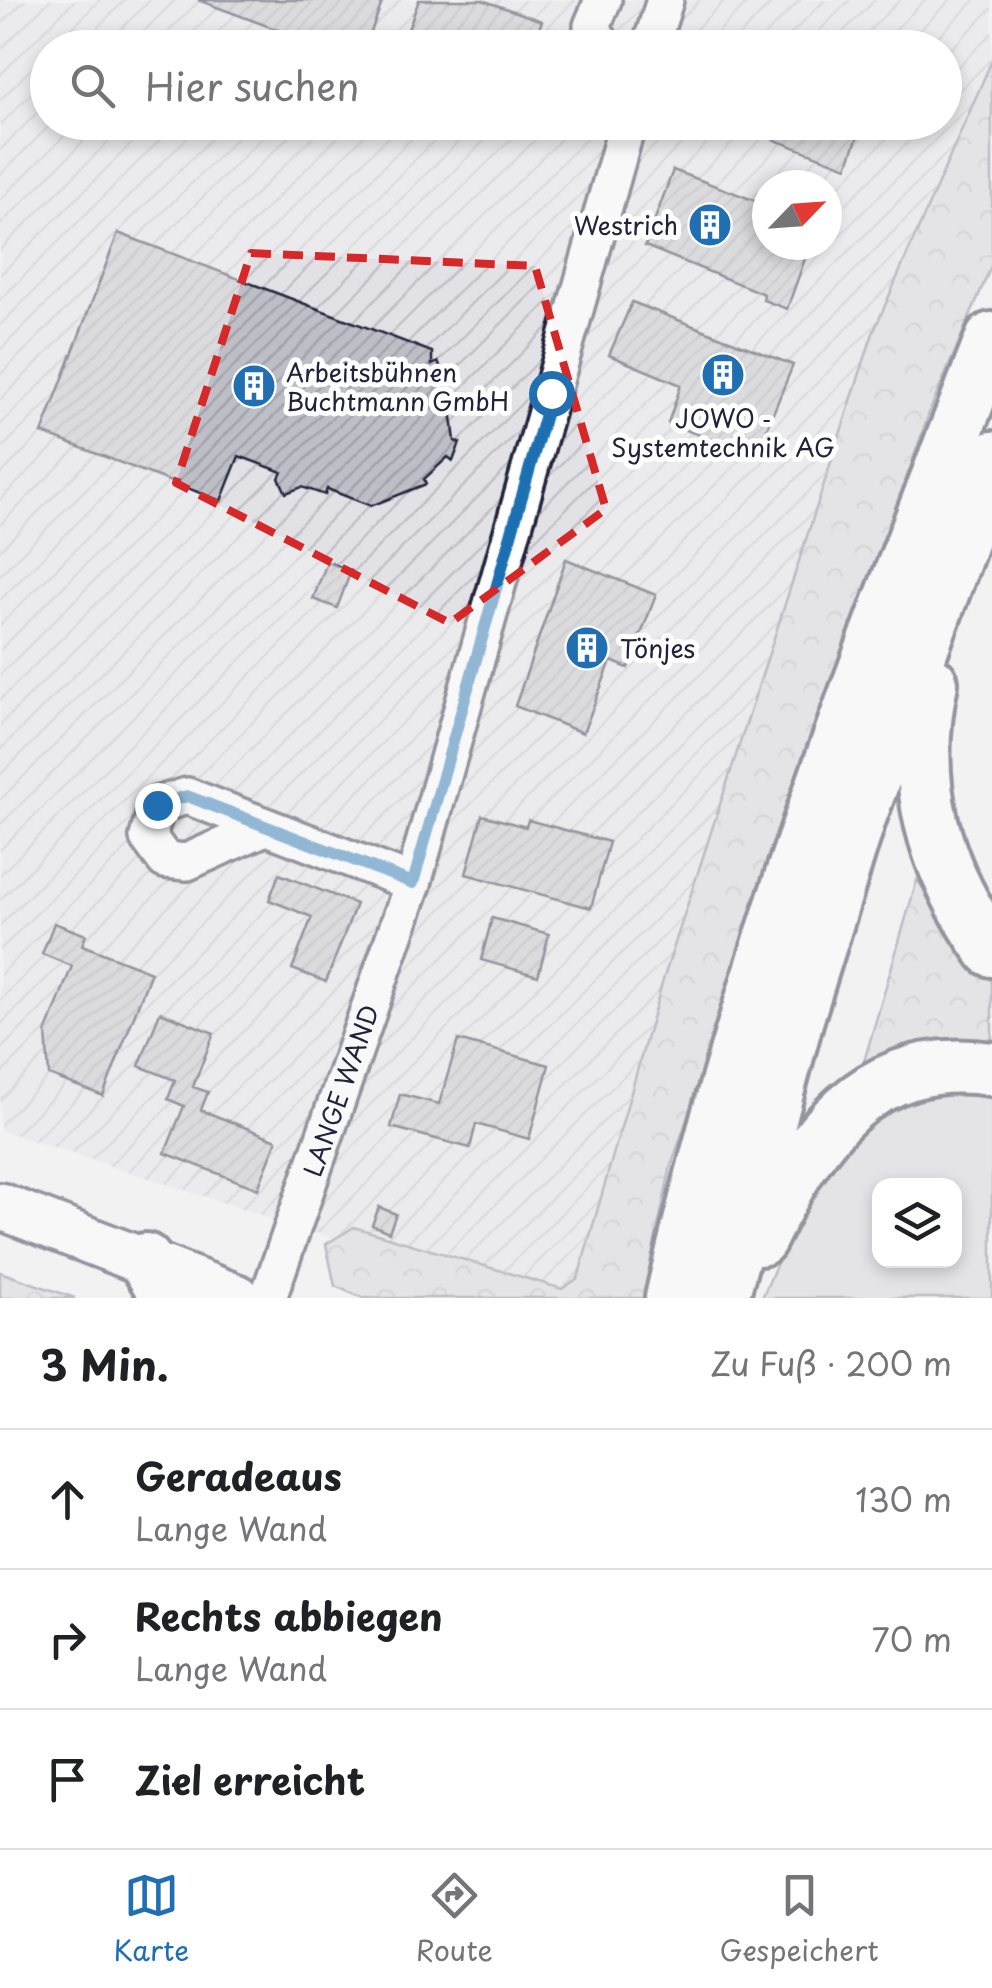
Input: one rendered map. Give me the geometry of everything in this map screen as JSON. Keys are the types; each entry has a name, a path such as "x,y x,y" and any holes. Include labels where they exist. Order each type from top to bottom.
{"highway":[{"path":"672,1298 713,1136 802,851 866,662 992,340"},
{"path":"722,1298 797,1018 853,837 948,569 992,458"},
{"path":"948,569 953,620 930,686 920,750 923,786 944,866 992,950"},
{"path":"744,1298 760,1238 808,1147 859,1097 912,1070 958,1064 992,1069"}],"main road":[{"path":"9,1210 157,1279 238,1298"}],"street":[{"path":"594,30 592,26 603,0"},
{"path":"655,30 662,1"},
{"name":"LANGE WAND","path":"268,1298 413,883 623,140"},
{"path":"265,827 413,883"}],"highlighted area":[{"path":"251,253 535,266 606,509 450,623 176,483"}],"shaded area":[{"path":"0,0 992,0 992,138 611,1298 517,1298 0,1130"}],"green space":[{"path":"992,60 992,264 929,413 671,1166 643,1298 363,1298 335,1286 326,1244 354,1227 562,1289 578,1278 663,980 873,333 957,140 962,140 962,129"},
{"path":"917,880 992,982 992,1059 858,1082"},
{"path":"943,1083 992,1090 992,1298 762,1298 813,1179 870,1116"},
{"path":"0,1272 75,1298 0,1298"}],"building":[{"path":"198,0 383,0 372,30 278,30"},
{"path":"419,0 482,0 542,21 539,30 408,30"},
{"path":"775,140 857,140 847,167"},
{"name":"Westrich","path":"673,170 752,199 752,260 805,260 787,309 763,300 764,294 645,246"},
{"name":"Arbeitsbühnen Buchtmann GmbH","path":"118,233 432,352 432,365 438,362 457,406 451,409 455,441 460,443 453,461 448,457 424,479 426,484 371,506 327,489 325,495 302,487 286,493 279,478 282,472 239,456 221,501 42,433"},
{"name":"JOWO ‑ Systemtechnik AG","path":"632,302 793,365 755,457 668,423 681,385 609,355"},
{"name":"Tönjes","path":"566,559 656,595 628,668 611,661 583,733 515,706"},
{"path":"327,562 351,571 337,608 313,599"},
{"path":"482,815 526,827 528,820 609,842 591,908 466,874"},
{"path":"279,874 356,904 326,982 292,969 312,917 269,900"},
{"path":"492,918 549,934 538,976 481,960"},
{"path":"54,923 86,935 82,945 151,972 103,1096 49,1075 46,1033 72,966 42,954"},
{"path":"160,1012 214,1033 193,1087 208,1092 201,1110 277,1140 258,1189 165,1153 184,1106 168,1099 175,1080 139,1066"},
{"path":"458,1040 549,1065 529,1139 476,1124 470,1148 391,1127 400,1094 439,1104"},
{"path":"379,1207 396,1214 389,1232 372,1225"}],"place":[{"name":"Westrich","path":"710,225"},
{"name":"JOWO ‑ Systemtechnik AG","path":"723,375"},
{"name":"Arbeitsbühnen Buchtmann GmbH","path":"254,386"},
{"name":"Tönjes","path":"587,648"}],"route":[{"path":"157,805 187,796 413,883 551,393"}]}
